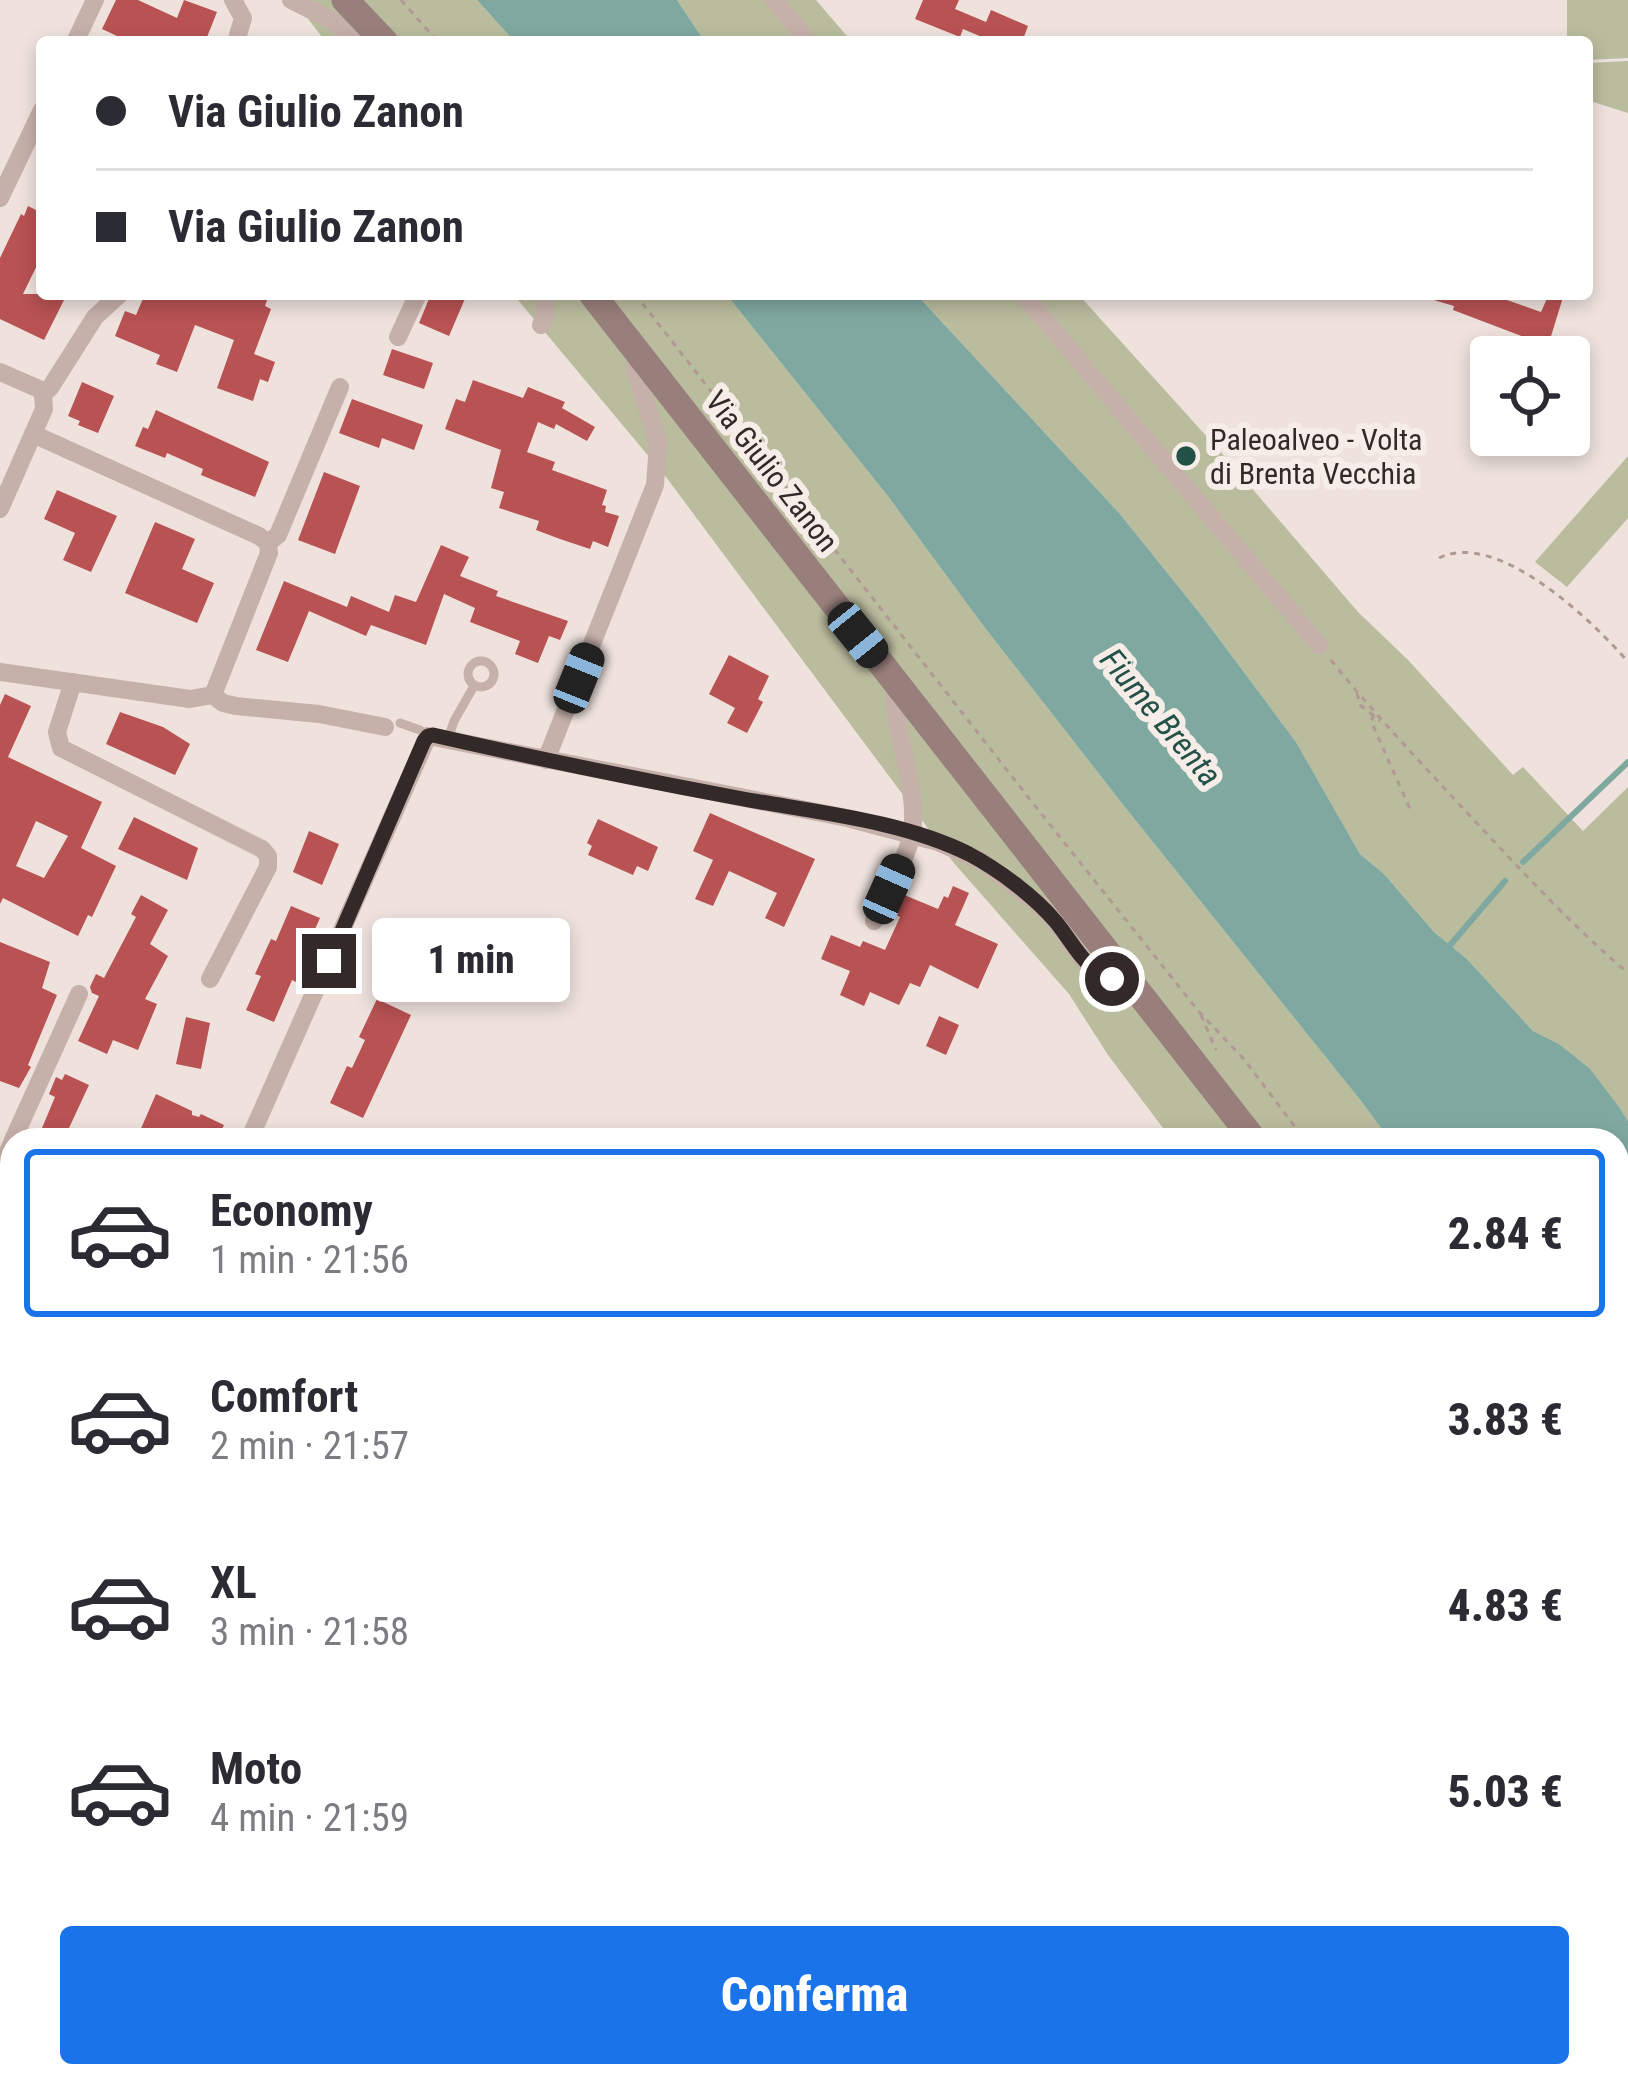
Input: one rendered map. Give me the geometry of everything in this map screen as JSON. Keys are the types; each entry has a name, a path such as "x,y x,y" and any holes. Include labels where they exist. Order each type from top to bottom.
{"street":[{"path":"78,36 95,0"},
{"path":"233,0 244,18 238,36"},
{"path":"291,0 350,36"},
{"path":"345,0 379,36"},
{"path":"774,0 804,36"},
{"path":"316,12 332,36"},
{"path":"1,193 36,122"},
{"path":"43,394 94,317 112,300"},
{"path":"398,337 415,300"},
{"path":"541,325 545,300"},
{"name":"Via Giulio Zanon","path":"597,300 1245,1128"},
{"path":"1028,300 1318,645"},
{"path":"546,760 656,485 658,443 635,368 641,357"},
{"path":"0,372 39,389 44,410 0,508"},
{"path":"268,543 278,535 340,387"},
{"path":"33,434 268,543"},
{"path":"0,672 190,699 212,695 268,554 268,543"},
{"path":"874,921 912,833 893,701 895,681"},
{"path":"73,682 57,732 57,741 67,754 268,856 268,867 209,979"},
{"path":"212,695 236,706 392,725"},
{"path":"255,1128 438,737"},
{"name":"Via Giulio Zanon","path":"438,737 912,833 983,862 1038,904 1086,964 1112,979 1127,977"},
{"path":"19,1128 79,994"}],"lane":[{"path":"392,725 438,737 454,721 474,686"}],"path":[{"path":"401,0 433,36"},
{"path":"639,300 1042,815 1296,1128"},
{"path":"1439,558 1451,552 1470,552 1524,574 1592,623 1628,662"},
{"path":"1318,645 1374,716 1511,860 1628,973"},
{"path":"1374,716 1371,721 1410,809"}],"green space":[{"path":"288,0 477,0 510,36 321,36"},
{"path":"677,0 816,0 847,36 701,36"},
{"path":"1567,0 1628,0 1628,58 1593,60 1593,36 1567,36"},
{"path":"1628,61 1628,113 1593,102 1593,63"},
{"path":"518,300 731,300 1381,1128 1163,1128 1069,994 953,862 666,477"},
{"path":"922,300 1083,300 1358,612 1513,775 1523,767 1583,831 1628,787 1628,1121 1559,1044 1533,1031 1360,854 1296,742 1120,514"},
{"path":"1628,456 1628,518 1567,587 1535,562"}],"water":[{"path":"477,0 677,0 701,36 510,36"},
{"name":"Fiume Brenta","path":"731,300 922,300 1120,514 1202,616 1296,742 1360,854 1533,1031 1559,1044 1590,1069 1619,1107 1628,1128 1381,1128 1124,806 887,495"}],"building":[{"path":"116,0 138,0 177,18 184,0 217,12 207,36 117,36 102,29"},
{"path":"923,0 959,0 955,9 986,22 991,10 1028,26 1024,36 980,36 963,29 958,36 915,19"},
{"path":"28,206 36,210 36,267 23,294 36,294 36,300 64,300 44,340 0,319 0,258 21,214"},
{"path":"142,300 267,300 265,306 271,309 254,354 275,362 268,382 260,379 253,401 217,388 234,340 195,325 177,372 156,364 160,355 115,336 125,311 136,315"},
{"path":"429,300 464,300 449,336 419,323"},
{"path":"1434,300 1507,300 1541,312 1546,300 1562,300 1551,336 1522,336 1453,310 1454,306"},
{"path":"392,349 433,363 424,389 383,375"},
{"path":"473,380 523,398 528,387 565,402 562,408 595,427 587,441 556,424 554,429 538,422 527,452 555,462 552,470 607,490 602,505 605,512 619,516 608,547 593,541 590,549 560,539 536,530 539,521 499,508 504,492 491,488 501,450 445,429 456,399 465,402"},
{"path":"82,382 114,396 98,433 68,416"},
{"path":"352,399 423,425 414,450 382,438 379,448 339,433"},
{"path":"156,410 269,462 255,497 201,475 203,469 167,453 165,458 135,446"},
{"path":"324,472 360,486 335,554 298,540"},
{"path":"57,490 117,516 91,572 63,560 75,533 44,519"},
{"path":"155,522 195,539 182,569 214,583 197,623 125,593"},
{"path":"441,545 469,557 460,576 498,591 496,596 568,621 560,640 549,636 538,663 515,654 520,641 470,622 475,608 444,594 426,645 371,625 366,636 309,611 288,662 256,650 284,581 347,607 351,596 389,612 395,595 416,602"},
{"path":"729,655 769,676 758,699 763,702 747,733 727,723 735,708 709,694"},
{"path":"5,694 31,706 8,757 102,802 81,848 116,866 78,936 3,898 0,904 0,705","holes":["36,821 68,836 44,878 16,866"]},
{"path":"120,712 163,727 190,744 175,775 106,744"},
{"path":"710,813 815,859 784,927 765,918 777,893 729,871 713,906 695,899 713,860 693,851"},
{"path":"134,817 198,848 187,880 118,849"},
{"path":"598,819 658,847 648,871 637,866 633,875 588,855 592,846 587,843"},
{"path":"309,831 339,844 322,885 293,872"},
{"path":"953,886 969,893 955,925 998,944 978,989 930,965 920,987 910,983 899,1005 870,992 864,1006 840,995 850,971 821,959 831,935 860,947 863,941 885,950 900,917 893,913 902,894 938,909"},
{"path":"141,895 168,910 150,944 168,956 145,999 157,1004 138,1050 113,1040 107,1054 78,1041 99,996 90,987 96,974 104,978 136,917 131,914"},
{"path":"291,906 320,918 301,961 307,963 298,983 292,980 274,1022 246,1010 261,976 255,974"},
{"path":"0,942 50,962 42,988 57,995 19,1088 0,1081"},
{"path":"377,999 411,1015 363,1118 330,1103 365,1040 359,1037"},
{"path":"939,1016 959,1025 946,1055 926,1046"},
{"path":"186,1017 210,1023 201,1069 176,1064"},
{"path":"65,1074 89,1085 69,1128 42,1128 55,1097 49,1094 56,1077 62,1080"},
{"path":"156,1094 192,1115 201,1114 224,1125 223,1128 141,1128"}],"waterway":[{"path":"1523,862 1628,762"},
{"path":"1445,951 1505,881"}],"place":[{"name":"Paleoalveo - Volta di Brenta Vecchia","path":"1186,456"}],"route":[{"path":"329,961 424,741 433,735 847,818 938,842 983,862 1038,904 1086,964 1112,979"}]}
